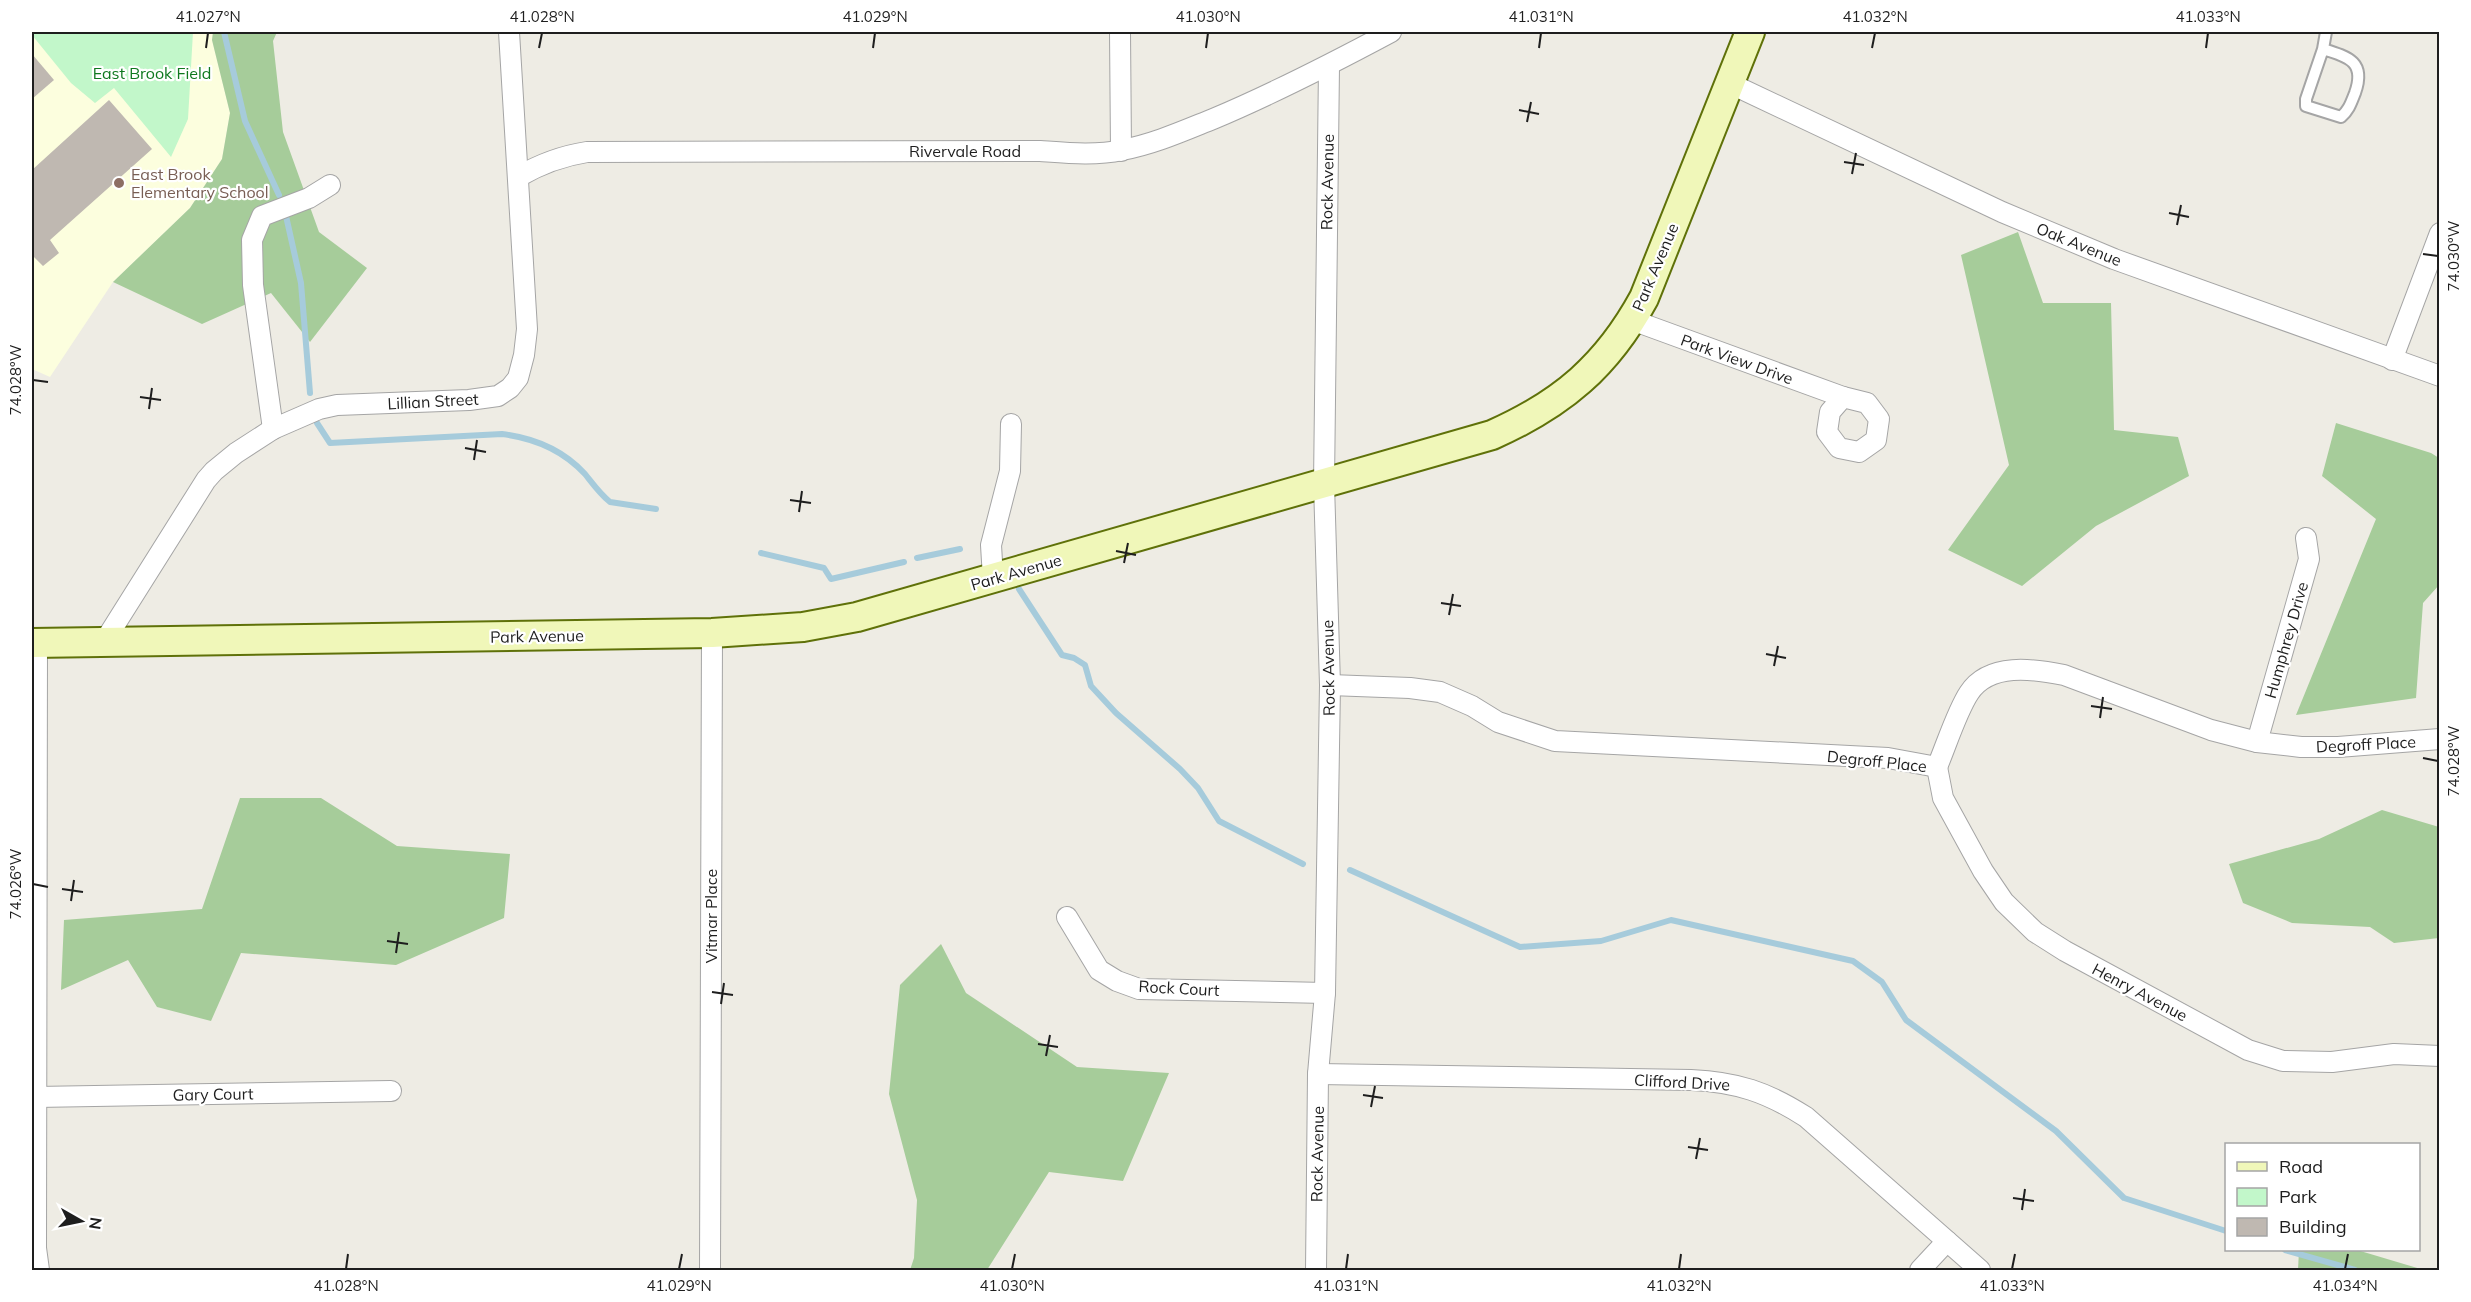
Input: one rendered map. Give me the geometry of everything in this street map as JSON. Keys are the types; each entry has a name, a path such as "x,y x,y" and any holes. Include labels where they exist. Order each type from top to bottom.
{"street":[{"name":"Lillian Street","path":"104,642 206,480 236,453 273,429 319,409 337,405 469,400 498,396 510,388 518,378 524,355 526,329 509,32"},
{"path":"1120,32 1121,151"},
{"name":"Rivervale Road","path":"518,177 538,165 561,156 587,152 1040,151 1088,154 1121,151 1163,140 1254,102 1329,66 1391,32"},
{"name":"Park Avenue","path":"34,643 712,633 803,627 857,617 1492,435 1527,420 1555,403 1585,379 1610,351 1632,320 1644,298 1750,32"},
{"name":"Rock Avenue","path":"1316,1270 1318,1074 1325,993 1330,685 1324,484 1329,66"},
{"name":"Oak Avenue","path":"1730,83 2002,212 2114,259 2439,376"},
{"path":"273,429 252,285 252,240 262,216 309,198 330,185"},
{"path":"2392,360 2439,233"},
{"name":"Park View Drive","path":"1632,320 1843,398"},
{"path":"993,578 991,545 1010,471 1011,424"},
{"name":"Humphrey Drive","path":"2257,742 2309,559 2306,538"},
{"name":"Vitmar Place","path":"710,1270 712,633"},
{"path":"34,643 36,1248 39,1270"},
{"name":"Degroff Place","path":"1330,685 1410,688 1440,692 1472,706 1498,722 1555,741 1888,758 1937,767 1969,693 1980,682 1996,674 2013,670 2039,670 2064,675 2211,730 2257,742 2301,747 2338,747 2439,740"},
{"name":"Henry Avenue","path":"1937,767 1943,798 1983,871 2004,902 2035,932 2065,951 2248,1050 2283,1061 2332,1062 2394,1054 2439,1056"},
{"name":"Rock Court","path":"1067,917 1099,970 1117,981 1138,989 1325,993"},
{"name":"Clifford Drive","path":"1318,1074 1691,1080 1722,1082 1752,1089 1780,1100 1806,1117 1980,1270"},
{"name":"Gary Court","path":"36,1097 391,1090"},
{"path":"1920,1270 1947,1241"}],"lane":[{"path":"2323,49 2345,56 2358,67 2361,77 2348,111 2341,117 2306,106 2306,99 2323,49 2326,32"}],"shaded area":[{"name":"East Brook Elementary School","path":"32,32 213,32 212,40 230,113 222,159 190,208 113,282 50,377 32,369"}],"green space":[{"name":"East Brook Field","path":"32,32 193,32 188,119 171,157 114,88 95,103 71,83 32,35"},
{"path":"213,32 277,32 273,41 283,132 319,232 367,268 310,342 271,293 202,324 113,282 190,208 222,159 230,113 212,40"},
{"path":"2018,232 2043,303 2111,303 2114,430 2178,437 2189,476 2096,526 2022,586 1948,550 2009,465 1961,255"},
{"path":"2336,423 2431,453 2439,458 2439,585 2423,603 2416,698 2296,715 2376,519 2322,476"},
{"path":"240,798 321,798 397,846 510,854 504,918 396,965 241,953 211,1021 157,1007 128,960 61,990 64,920 202,909"},
{"path":"2382,810 2439,827 2439,938 2394,943 2370,927 2292,923 2243,903 2229,864 2319,839"},
{"path":"941,944 966,993 1077,1067 1169,1073 1123,1181 1049,1172 987,1270 910,1270 914,1258 917,1200 889,1094 900,985"},
{"path":"2299,1251 2360,1251 2424,1270 2298,1270"}],"building":[{"path":"32,54 54,80 32,99"},
{"name":"East Brook Elementary School","path":"109,100 152,149 50,240 59,253 43,266 32,255 32,170"}],"waterway":[{"path":"224,32 245,121 279,195"},
{"path":"286,216 301,283 310,393"},
{"path":"317,423 330,443 502,434 537,442 567,458 610,502 656,509"},
{"path":"917,558 960,549"},
{"path":"761,553 824,568 831,579 904,562"},
{"path":"1019,589 1062,655 1074,658 1085,665 1091,686 1116,713 1180,769 1198,788 1219,821 1303,864"},
{"path":"1350,870 1520,947 1601,941 1671,920 1853,961 1882,982 1906,1020 2056,1131 2124,1198 2225,1231"},
{"path":"2288,1251 2355,1270"}],"place":[{"name":"East Brook Elementary School","path":"119,183"}]}
